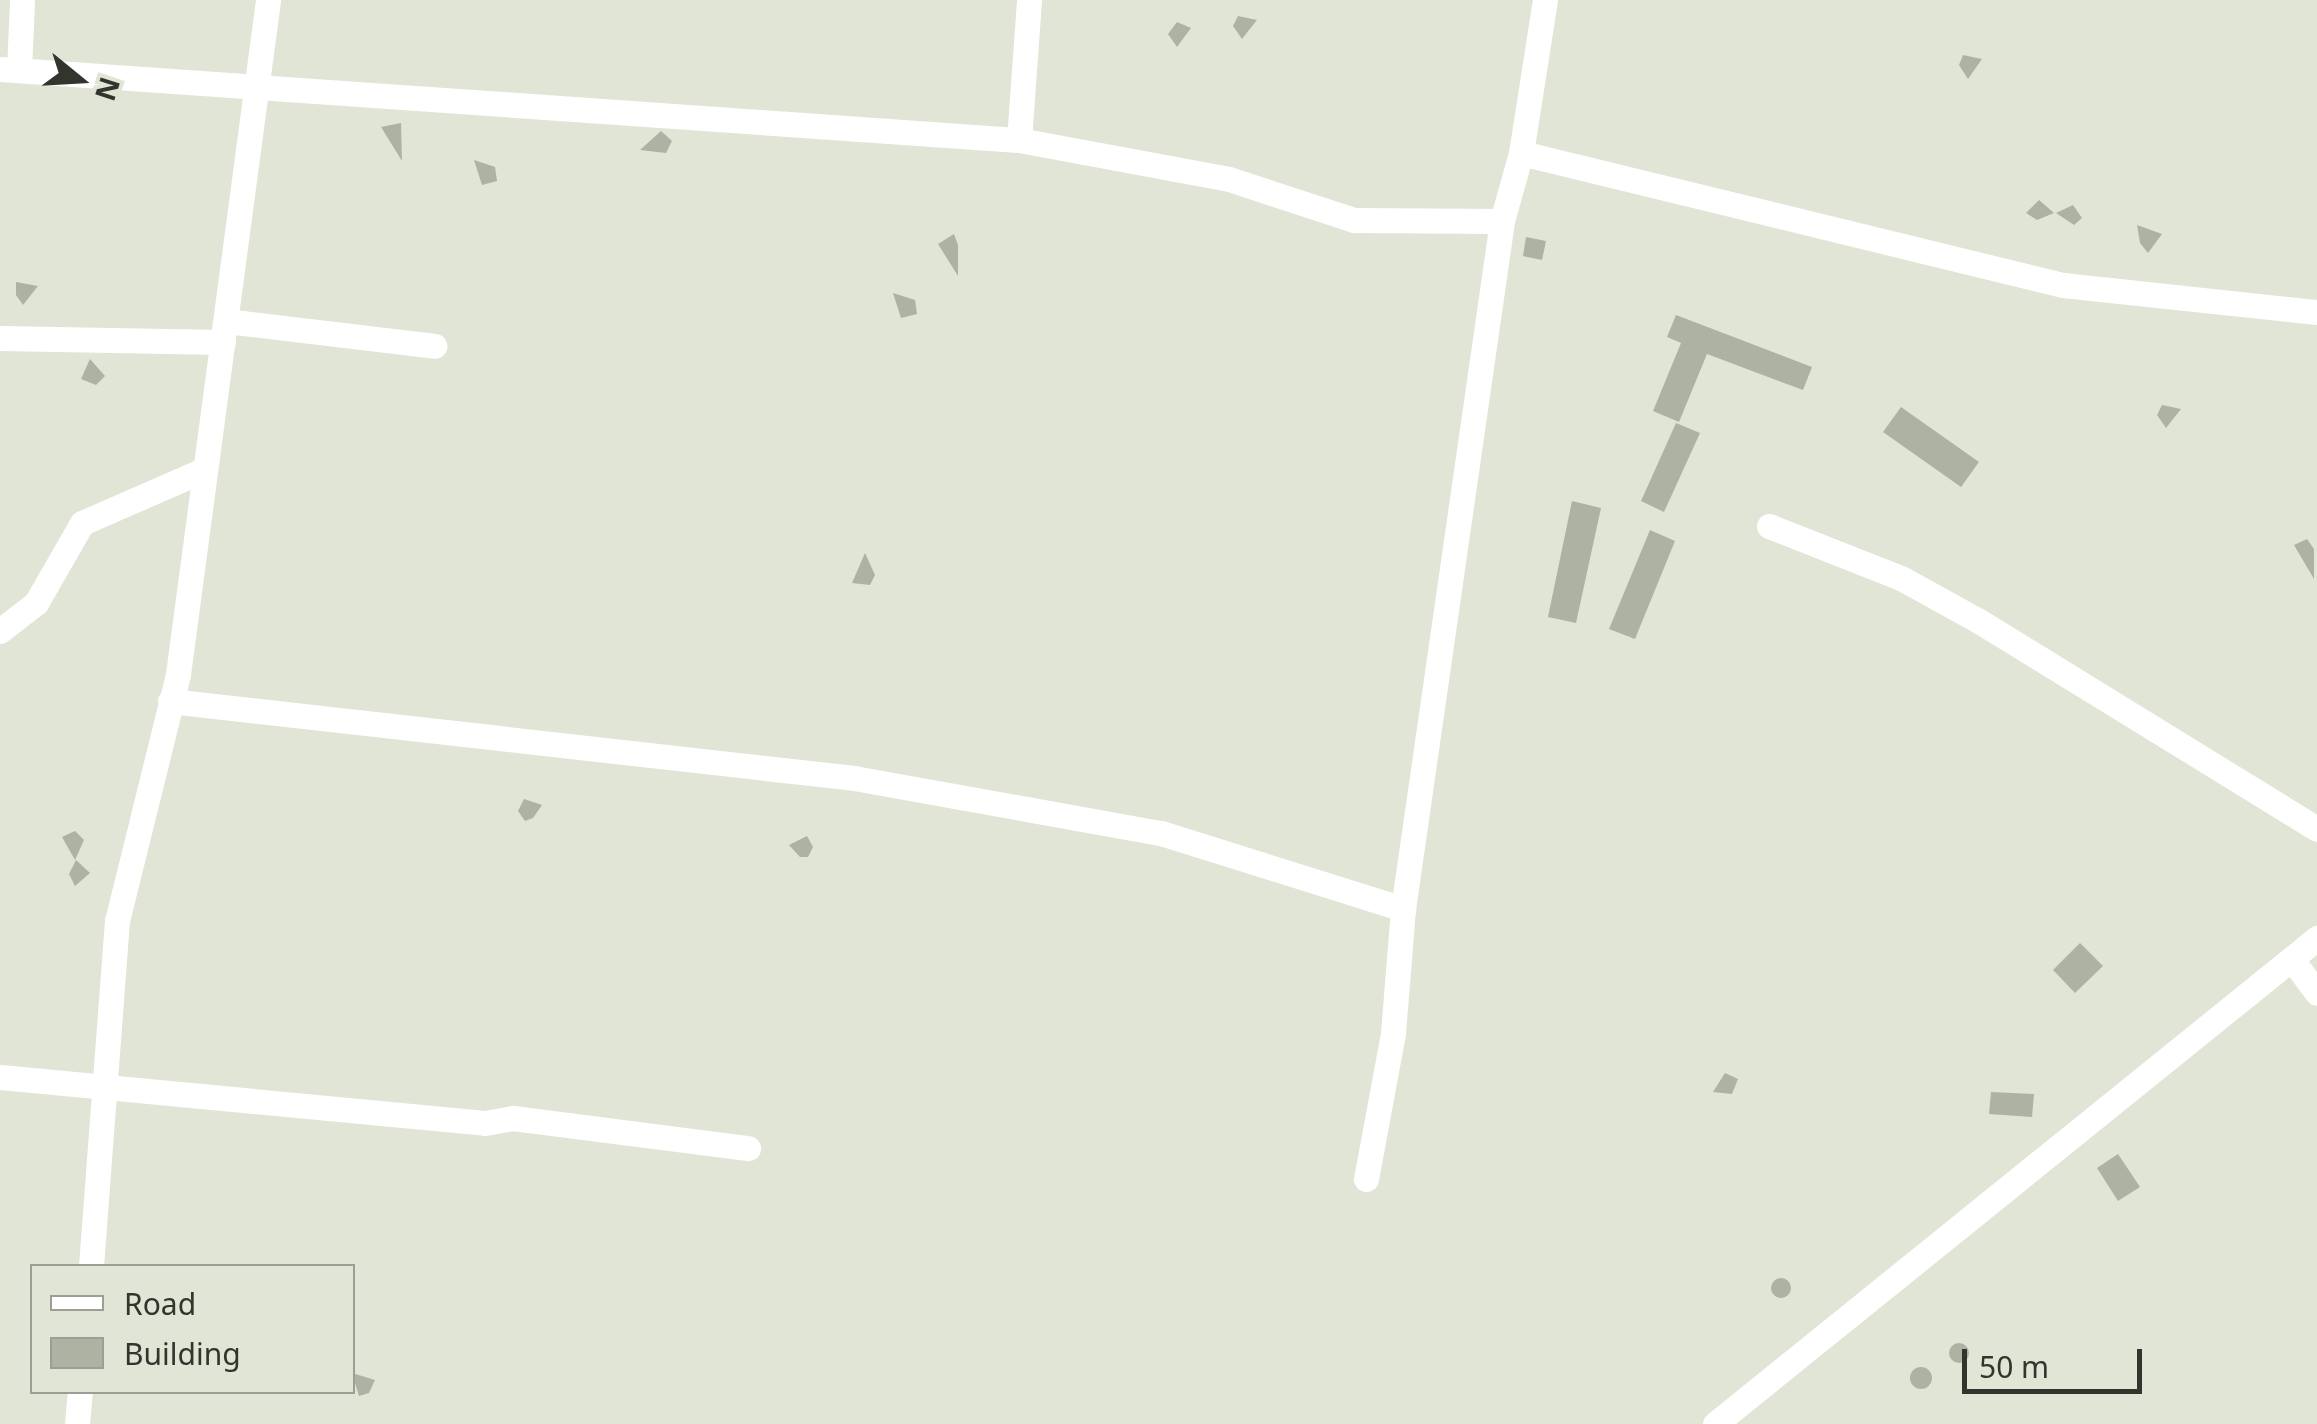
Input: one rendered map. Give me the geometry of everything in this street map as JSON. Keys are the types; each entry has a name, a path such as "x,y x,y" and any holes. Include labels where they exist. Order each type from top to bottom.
{"street":[{"path":"22,0 9,70 258,91 1020,140 1229,179 1354,220 1502,221"},
{"path":"92,1264 118,921 170,701 201,471 225,332 268,0"},
{"path":"1020,140 1029,0"},
{"path":"1366,1178 1394,1033 1402,909 1502,221 1521,153 1545,0"},
{"path":"1521,153 2063,285 2317,312"},
{"path":"0,338 225,332 435,346"},
{"path":"0,632 36,603 82,523 201,471"},
{"path":"1769,526 1884,570 1964,612 2317,829"},
{"path":"170,701 854,778 1161,833 1402,909"},
{"path":"1715,1424 2025,1169 2317,938"},
{"path":"2292,961 2317,993"},
{"path":"0,1077 484,1122 513,1118 748,1148"},
{"path":"77,1424 80,1394"}],"building":[{"path":"1238,16 1257,20 1242,39 1233,26"},
{"path":"1177,22 1191,28 1177,47 1168,34"},
{"path":"1963,55 1982,59 1968,79 1959,65"},
{"path":"401,123 402,161 381,127"},
{"path":"661,131 672,141 666,153 640,150"},
{"path":"474,160 495,167 497,181 482,185"},
{"path":"2039,200 2054,213 2037,220 2026,213"},
{"path":"2073,205 2082,218 2074,225 2056,213"},
{"path":"2137,225 2162,234 2148,253 2140,243"},
{"path":"954,234 958,245 958,276 938,244"},
{"path":"1526,237 1546,241 1542,260 1523,256"},
{"path":"16,282 38,286 23,305 16,295"},
{"path":"893,293 915,300 917,314 901,318"},
{"path":"1676,315 1812,367 1803,390 1707,354 1679,422 1653,411 1681,343 1667,337"},
{"path":"90,359 105,376 96,385 81,379"},
{"path":"2162,405 2181,409 2166,428 2157,415"},
{"path":"1901,407 1979,462 1961,487 1883,432"},
{"path":"1676,423 1700,433 1664,512 1641,501"},
{"path":"1572,501 1601,508 1576,623 1548,617"},
{"path":"1650,530 1675,541 1635,639 1609,629"},
{"path":"2307,539 2314,549 2314,579 2294,545"},
{"path":"865,553 875,575 870,585 852,583"},
{"path":"524,799 542,805 533,818 525,821 518,811"},
{"path":"75,831 84,840 75,860 62,837"},
{"path":"807,836 813,847 808,857 800,857 789,845"},
{"path":"76,860 90,873 75,886 69,874"},
{"path":"2080,943 2103,966 2075,993 2053,970"},
{"path":"1725,1073 1738,1079 1732,1094 1713,1092"},
{"path":"1991,1092 2034,1094 2032,1117 1989,1114"},
{"path":"2118,1154 2140,1187 2118,1201 2097,1168"},
{"path":"1781,1278 1791,1288 1781,1298 1771,1288"},
{"path":"1959,1343 1969,1353 1959,1363 1949,1353"},
{"path":"1921,1367 1929,1370 1929,1386 1921,1389 1913,1386 1910,1378 1913,1370"},
{"path":"355,1374 375,1380 369,1393 359,1396"}]}
